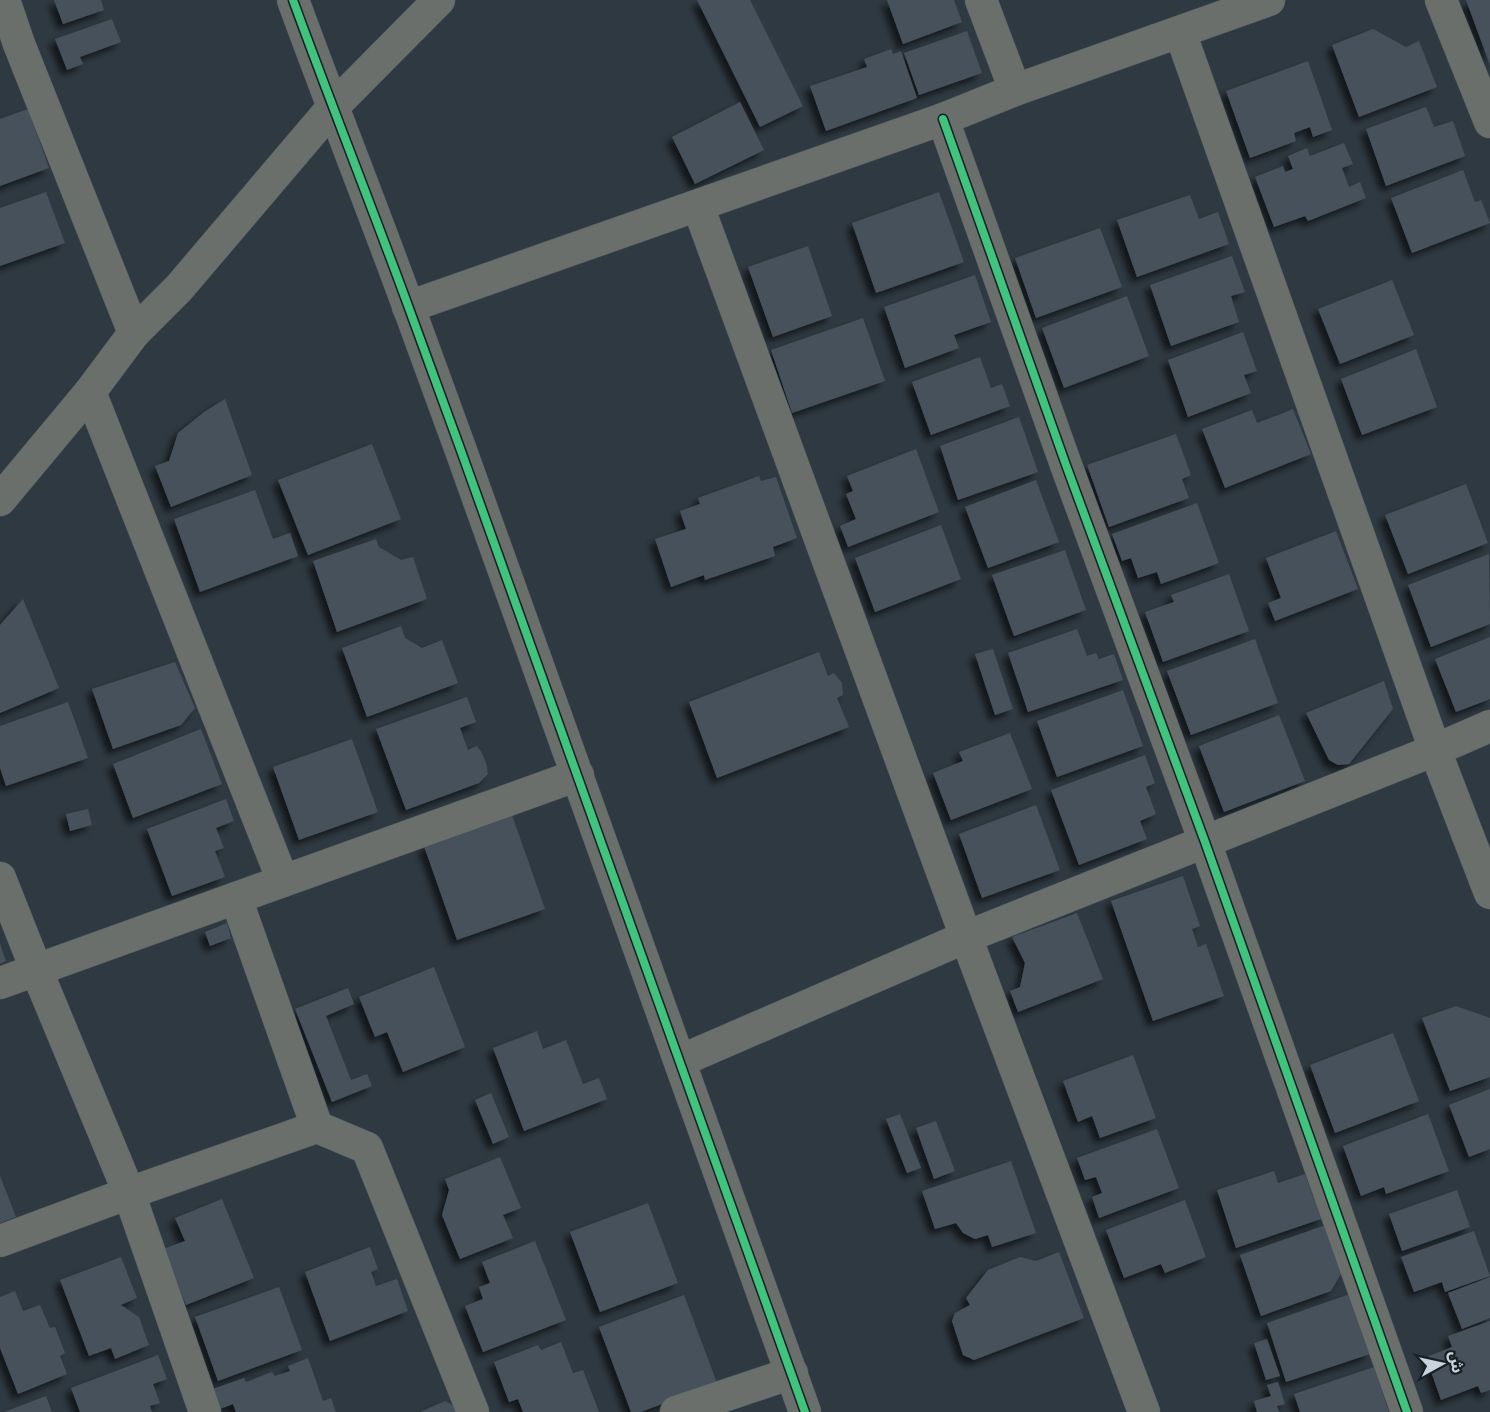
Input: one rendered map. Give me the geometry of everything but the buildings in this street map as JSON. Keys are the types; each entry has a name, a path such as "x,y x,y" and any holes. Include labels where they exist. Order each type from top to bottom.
{"street":[{"path":"4,0 19,44 134,333"},
{"path":"293,0 408,307 578,775 805,1412"},
{"path":"0,501 90,392 134,333 179,288 332,108 439,0"},
{"path":"981,0 1015,90"},
{"path":"408,307 943,119 1015,90 1269,0"},
{"path":"1441,0 1490,122"},
{"path":"1179,32 1435,750 1490,893"},
{"path":"943,119 1407,1412"},
{"path":"698,206 966,937 1144,1412"},
{"path":"90,392 283,881"},
{"path":"680,1060 966,937 1490,726"},
{"path":"0,983 578,775"},
{"path":"0,878 129,1193 205,1412"},
{"path":"236,898 317,1127"},
{"path":"0,1241 317,1127 367,1148 473,1412"},
{"path":"676,1412 792,1374"}],"cycle path":[{"path":"293,0 396,272 510,586 805,1412"},
{"path":"943,119 1066,465 1205,842 1407,1412"}]}
